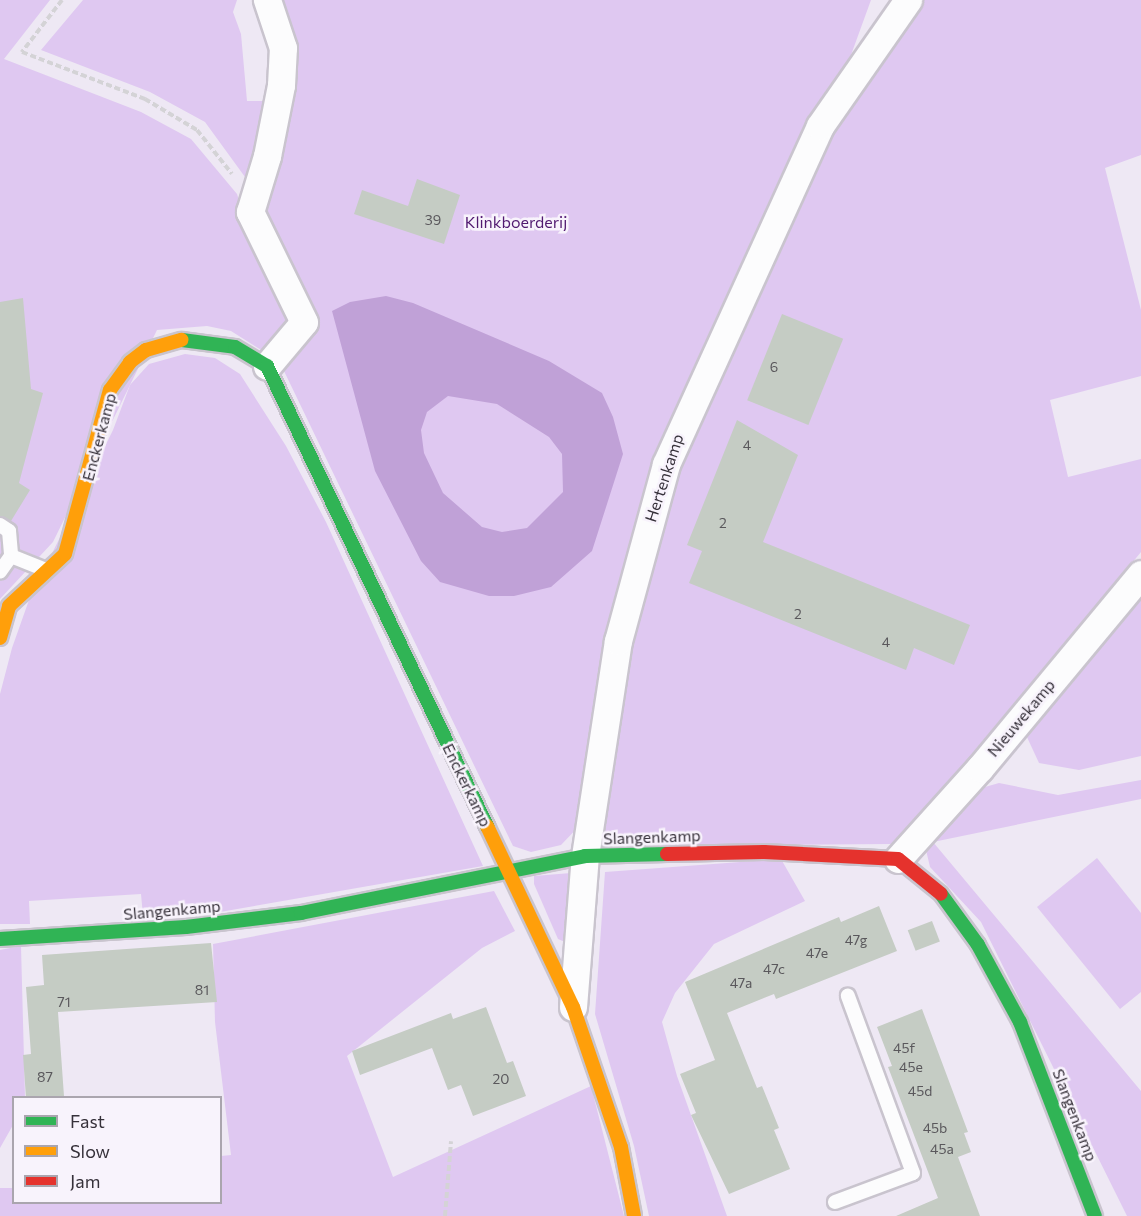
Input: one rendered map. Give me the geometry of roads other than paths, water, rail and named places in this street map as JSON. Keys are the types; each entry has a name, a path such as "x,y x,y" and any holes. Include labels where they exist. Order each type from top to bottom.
{"street":[{"path":"267,0 283,48 281,86 267,156 250,212 304,322 267,366"},
{"name":"Hertenkamp","path":"573,1007 585,856 618,641 666,464 820,126 908,0"},
{"name":"Enckerkamp","path":"0,638 9,606 22,590 65,554 110,390 130,362 152,347 185,339 235,347 267,366 573,1007 621,1147 634,1216"},
{"name":"Nieuwekamp","path":"898,859 980,768 1141,574"},
{"name":"Slangenkamp","path":"0,939 186,927 290,914 510,873 585,856 752,852 898,859 942,895 978,945 1020,1022 1095,1216"}],"lane":[{"path":"0,525 9,531 11,556 0,572"},
{"path":"11,556 47,571"},
{"path":"835,1202 913,1173 848,996"}],"park label":[{"name":"Klinkboerderij","path":"516,222"}]}
